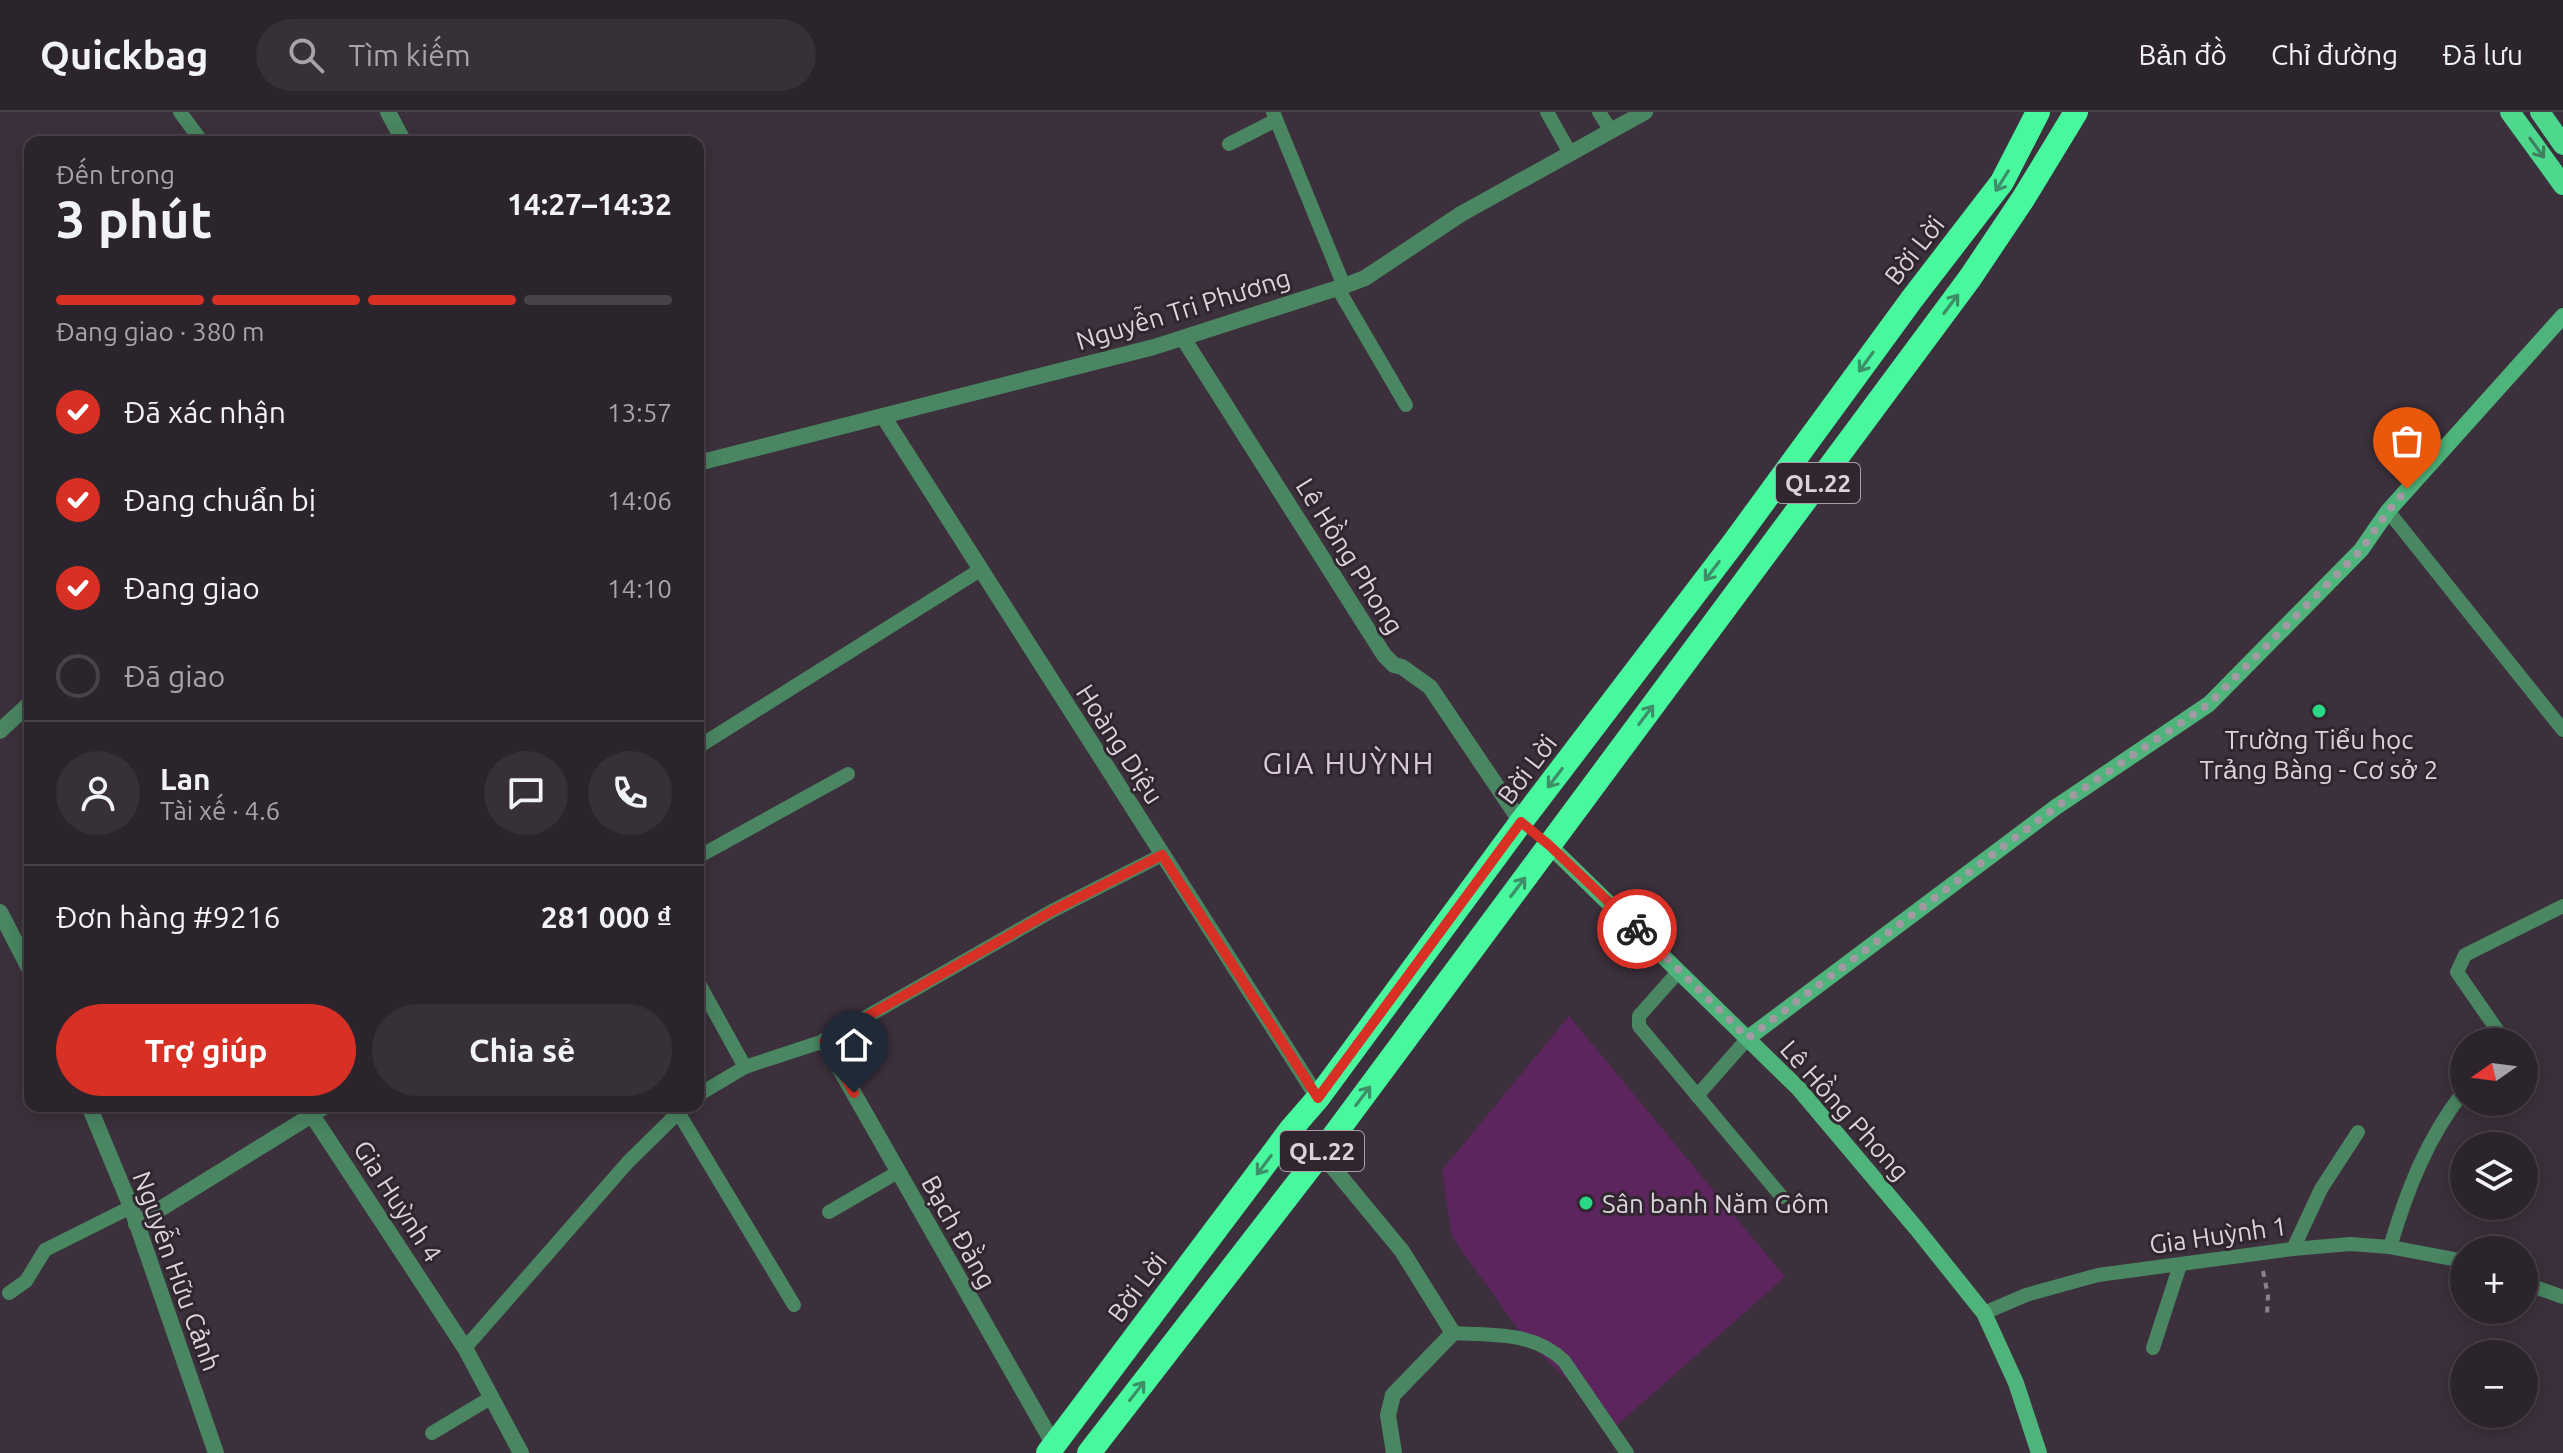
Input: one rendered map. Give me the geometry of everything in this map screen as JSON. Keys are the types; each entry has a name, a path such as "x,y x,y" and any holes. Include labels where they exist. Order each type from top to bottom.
{"highway":[{"name":"Bời Lời","path":"1051,1449 1318,1098 1521,822 2002,182 2038,112"},
{"name":"QL.22","path":"1089,1453 1321,1153 1970,278 2076,112"},
{"path":"1521,822 1549,845"}],"main road":[{"path":"2510,112 2563,185"},
{"path":"2540,112 2563,145"}],"street":[{"path":"388,112 401,136"},
{"name":"Nguyễn Tri Phương","path":"704,461 1183,338 1365,278 1461,214 1645,112"},
{"path":"1748,1038 2056,807 2209,704 2361,550 2388,511 2563,316"},
{"name":"Lê Hồng Phong","path":"1183,338 1384,655 1394,665 1402,667 1430,687 1521,822"},
{"name":"Hoàng Diệu","path":"883,416 1318,1098"},
{"path":"0,731 24,709"},
{"name":"Lê Hồng Phong","path":"1549,845 1799,1089 1984,1313 2016,1383 2039,1453"},
{"path":"0,912 24,958"},
{"name":"Bạch Đằng","path":"824,1041 1051,1449"},
{"name":"Nguyễn Hữu Cảnh","path":"91,1112 131,1207 216,1453"},
{"path":"136,1224 312,1115"},
{"name":"Gia Huỳnh 4","path":"312,1115 465,1348 521,1453"},
{"path":"1321,1153 1402,1251 1453,1333 1393,1395 1388,1415 1394,1453"}],"lane":[{"path":"180,112 198,136"},
{"path":"1547,112 1570,153"},
{"path":"1599,112 1611,131"},
{"path":"1229,144 1274,116 1340,286 1406,405"},
{"path":"2388,511 2563,730"},
{"path":"704,743 980,570"},
{"path":"704,850 848,774"},
{"path":"704,1091 745,1067 824,1041 1052,911 1162,855"},
{"path":"2496,1028 2457,972 2459,963 2465,955 2563,906"},
{"path":"1679,971 1639,1016 1639,1026 1782,1197"},
{"path":"704,994 745,1067"},
{"path":"1697,1096 1748,1038"},
{"path":"2390,1247 2419,1164 2450,1108"},
{"path":"312,1115 317,1112"},
{"path":"465,1348 628,1162 679,1112"},
{"path":"684,1112 794,1305"},
{"path":"2293,1249 2321,1189 2358,1132"},
{"path":"829,1212 898,1172"},
{"path":"9,1293 26,1281 45,1250 131,1207"},
{"name":"Gia Huỳnh 1","path":"1984,1313 2026,1295 2098,1275 2293,1249 2350,1244 2390,1247 2450,1258"},
{"path":"2153,1348 2180,1265"},
{"path":"2538,1288 2563,1297"},
{"path":"1453,1333 1534,1340 1551,1348 1564,1361 1627,1453"},
{"path":"432,1433 492,1397"}],"path":[{"path":"2259,1254 2268,1296 2267,1315"}],"shaded area":[{"name":"Sân banh Năm Gôm","path":"1569,1016 1785,1277 1616,1426 1525,1339 1452,1237 1442,1170"}],"way so far":[{"path":"1637,929 1748,1038 2056,807 2209,704 2361,550 2407,489"}],"place":[{"name":"Trường Tiểu học Trảng Bàng - Cơ sở 2","path":"2319,711"},
{"name":"Sân banh Năm Gôm","path":"1586,1203"}],"district":[{"name":"GIA HUỲNH","path":"1349,763"}],"route":[{"path":"854,1093 824,1041 1052,911 1162,855 1318,1098 1521,822 1637,929"}]}
